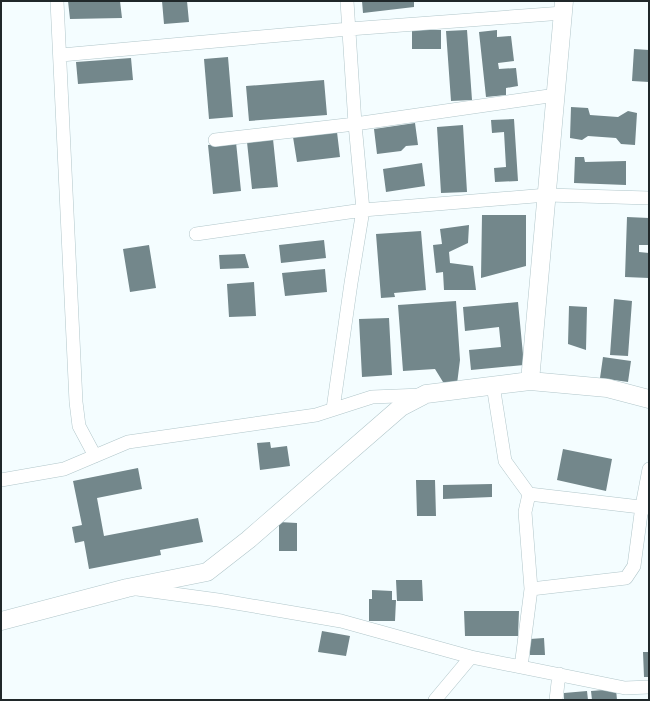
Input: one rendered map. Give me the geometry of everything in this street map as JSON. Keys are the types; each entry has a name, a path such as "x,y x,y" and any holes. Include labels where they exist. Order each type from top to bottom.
{"street":[{"path":"57,1 61,55 76,402 79,426 95,456"},
{"path":"333,410 350,283 364,210 355,124 347,1"},
{"path":"61,55 349,29 564,7 530,381"},
{"path":"214,140 355,124 556,95"},
{"path":"196,234 364,210 547,194 649,198"},
{"path":"1,480 64,469 128,442 316,415 372,396 426,394 530,381 607,388 649,399"},
{"path":"493,385 505,461 529,494 645,507"},
{"path":"1,621 127,588 207,572 248,540 401,407 426,394"},
{"path":"531,589 626,578 634,566 645,507 649,469"},
{"path":"521,667 531,589 525,512 529,494"},
{"path":"127,588 218,600 341,621 470,657 626,688 649,686"},
{"path":"435,700 470,657"},
{"path":"556,700 559,674"}],"building":[{"path":"68,1 120,1 122,18 70,19"},
{"path":"162,1 187,1 189,22 164,24"},
{"path":"362,1 414,1 414,7 363,13"},
{"path":"412,30 441,30 441,49 412,49"},
{"path":"467,30 472,100 451,101 446,31"},
{"path":"497,30 497,37 511,36 514,61 498,63 499,69 516,68 518,86 506,88 506,95 486,97 479,32"},
{"path":"634,49 649,50 649,82 632,81"},
{"path":"228,57 233,117 209,119 204,59"},
{"path":"131,58 133,80 78,84 76,62"},
{"path":"324,80 327,115 249,121 246,86"},
{"path":"571,107 588,108 590,115 618,117 628,111 637,113 635,145 621,144 616,138 588,136 582,140 570,138"},
{"path":"514,119 518,181 495,182 494,168 506,167 504,132 492,133 491,120"},
{"path":"415,123 418,145 406,146 401,151 377,154 374,129"},
{"path":"463,125 467,192 441,193 437,127"},
{"path":"337,132 340,157 297,162 293,137"},
{"path":"273,139 278,187 252,189 247,142"},
{"path":"236,142 241,191 213,194 208,145"},
{"path":"575,157 584,157 585,162 626,161 626,185 574,183"},
{"path":"422,163 425,186 386,192 383,169"},
{"path":"482,215 526,215 526,266 481,278"},
{"path":"627,217 649,218 649,245 639,245 639,252 649,253 649,278 625,277"},
{"path":"469,225 468,243 449,252 450,263 473,266 476,290 444,290 443,272 436,273 433,245 442,244 440,229"},
{"path":"421,231 426,290 394,293 395,297 381,298 376,234"},
{"path":"324,240 326,258 281,263 279,245"},
{"path":"149,245 156,288 130,292 123,249"},
{"path":"245,254 249,268 220,269 219,255"},
{"path":"325,269 327,292 285,296 282,273"},
{"path":"254,282 256,316 229,317 227,284"},
{"path":"614,299 632,301 628,356 610,355"},
{"path":"456,301 460,360 457,384 443,382 435,369 403,371 398,305"},
{"path":"518,302 524,365 471,370 469,350 501,347 499,327 465,331 463,307"},
{"path":"569,306 587,307 586,350 568,344"},
{"path":"389,318 392,375 362,377 359,319"},
{"path":"603,357 631,361 628,382 600,378"},
{"path":"270,442 271,448 287,446 290,466 260,470 257,443"},
{"path":"563,449 612,459 606,491 557,480"},
{"path":"138,468 142,489 97,498 104,536 198,518 203,542 160,550 161,555 89,569 84,541 75,543 72,527 82,525 73,481"},
{"path":"416,480 435,480 436,516 417,516"},
{"path":"492,484 492,497 443,499 443,485"},
{"path":"279,522 297,523 297,551 279,551"},
{"path":"396,580 422,580 423,601 397,601"},
{"path":"372,590 392,591 392,600 396,600 395,621 369,621 369,599 372,599"},
{"path":"464,611 519,611 518,636 465,636"},
{"path":"322,631 350,636 346,656 318,652"},
{"path":"544,638 545,655 530,655 530,639"},
{"path":"643,652 649,652 649,677 644,677"},
{"path":"616,689 617,700 592,700 591,691"},
{"path":"587,691 588,700 564,700 564,693"}]}
